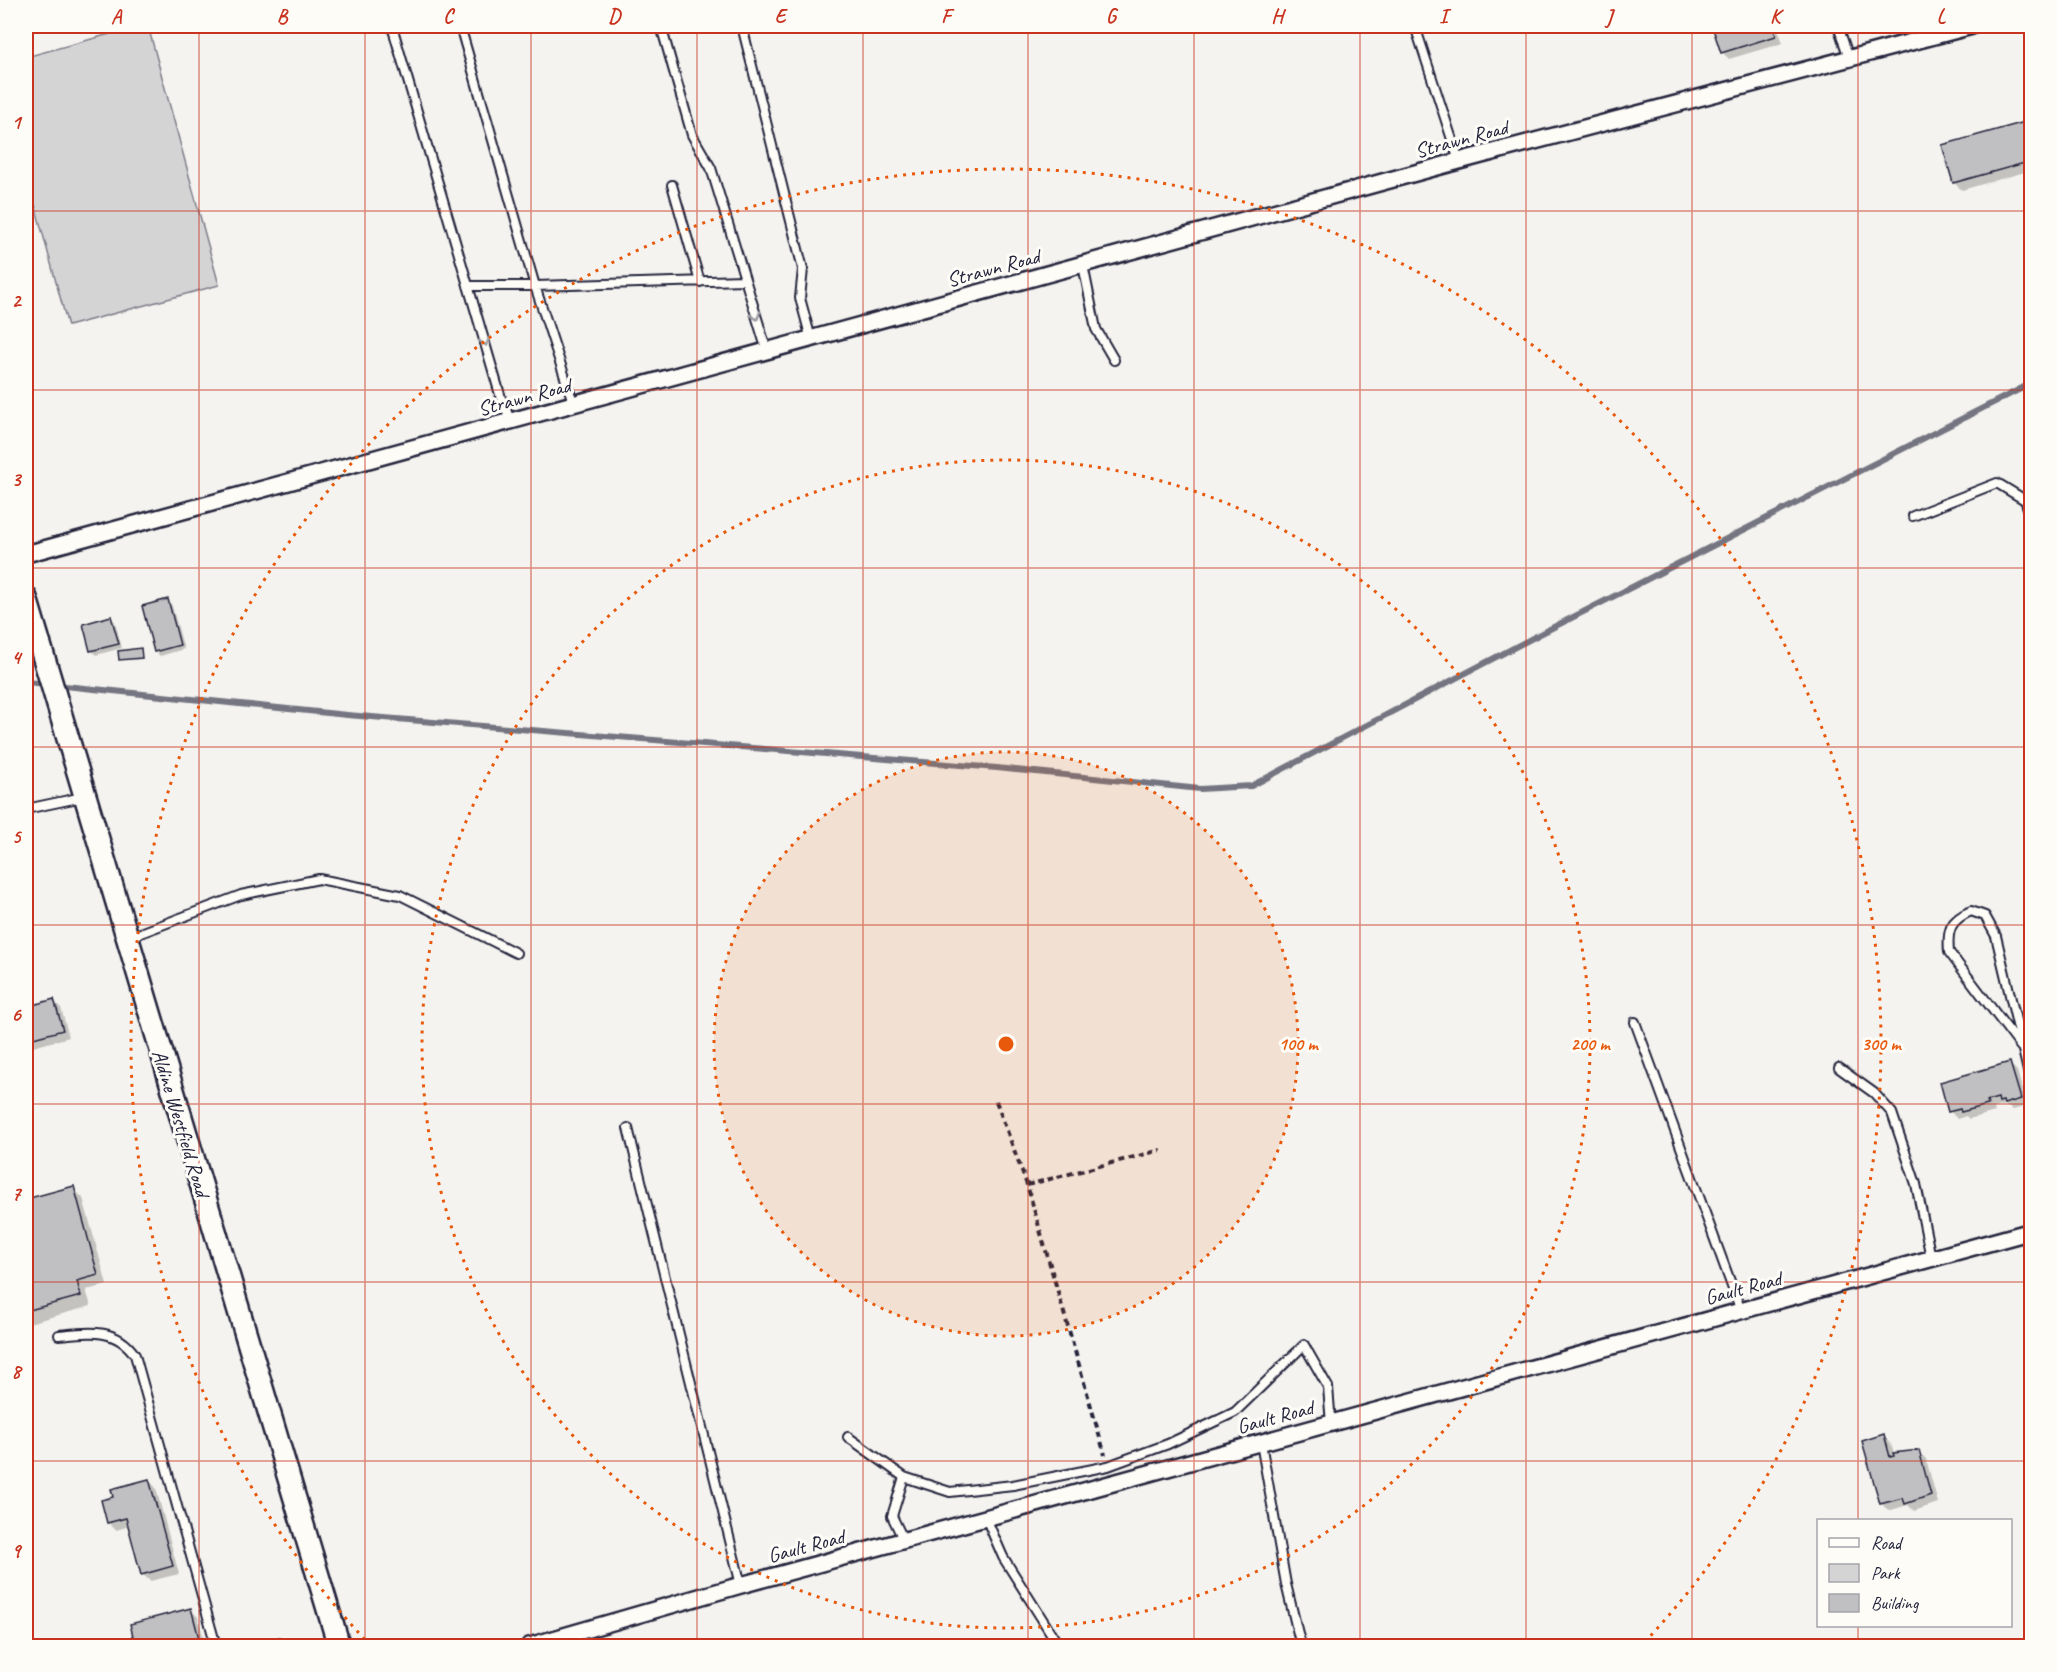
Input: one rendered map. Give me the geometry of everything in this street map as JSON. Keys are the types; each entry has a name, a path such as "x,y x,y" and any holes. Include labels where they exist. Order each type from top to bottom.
{"main road":[{"name":"Aldine Westfield Road","path":"26,598 339,1647"}],"street":[{"name":"Strawn Road","path":"26,554 1459,161 1972,26"},
{"name":"Gault Road","path":"530,1647 986,1518 2031,1231"}],"lane":[{"path":"392,26 501,398 511,422"},
{"path":"460,26 535,286 574,405"},
{"path":"661,26 692,135 711,168 768,352"},
{"path":"742,26 803,269 800,298 812,340"},
{"path":"1415,26 1459,161"},
{"path":"1838,26 1849,58"},
{"path":"672,185 700,282"},
{"path":"1083,265 1096,329 1114,360"},
{"path":"468,286 744,280"},
{"path":"1914,516 1997,483 2028,498 2031,520"},
{"path":"26,809 84,796"},
{"path":"126,938 241,895 319,879 400,895 516,953"},
{"path":"2020,1047 1949,952 1948,935 1957,917 1971,911 1985,916 1995,936 2031,1088"},
{"path":"1635,1022 1741,1311"},
{"path":"1839,1068 1874,1093 1892,1113 1916,1184 1931,1258"},
{"path":"628,1128 741,1586"},
{"path":"59,1335 99,1331 112,1335 128,1345 135,1354 216,1647"},
{"path":"848,1437 867,1453 904,1477 950,1492 1013,1485 1108,1466 1168,1444 1235,1412 1304,1345 1328,1387 1331,1424"},
{"path":"1261,1443 1286,1584 1301,1647"},
{"path":"904,1477 892,1516 904,1541"},
{"path":"986,1518 1003,1557 1059,1647"}],"path":[{"path":"996,1101 1027,1185 1108,1466"},
{"path":"1027,1185 1161,1150"}],"green space":[{"path":"139,26 148,26 219,285 68,326 26,172 26,57"}],"building":[{"path":"1712,26 1773,26 1776,36 1721,53"},
{"path":"2032,120 2032,161 1953,183 1942,145"},
{"path":"168,599 180,645 154,652 142,606"},
{"path":"111,616 119,644 90,651 83,624"},
{"path":"141,648 142,658 119,660 118,651"},
{"path":"54,999 63,1030 26,1040 26,1007"},
{"path":"2010,1062 2021,1099 2004,1104 2003,1101 1999,1102 1998,1098 1987,1101 1988,1105 1961,1112 1960,1109 1948,1112 1940,1082"},
{"path":"74,1186 98,1275 77,1281 81,1296 26,1311 26,1199"},
{"path":"1884,1434 1890,1457 1894,1456 1893,1453 1919,1450 1931,1495 1905,1504 1903,1498 1880,1504 1862,1441"},
{"path":"149,1479 173,1566 141,1575 126,1518 107,1523 101,1500 113,1497 111,1489"},
{"path":"191,1608 201,1646 150,1646 149,1641 135,1644 130,1624"},
{"path":"280,1637 283,1646 259,1646 258,1643"}],"waterway":[{"path":"26,682 347,715 997,768 1200,789 1251,786 1540,634 2032,383"}]}
